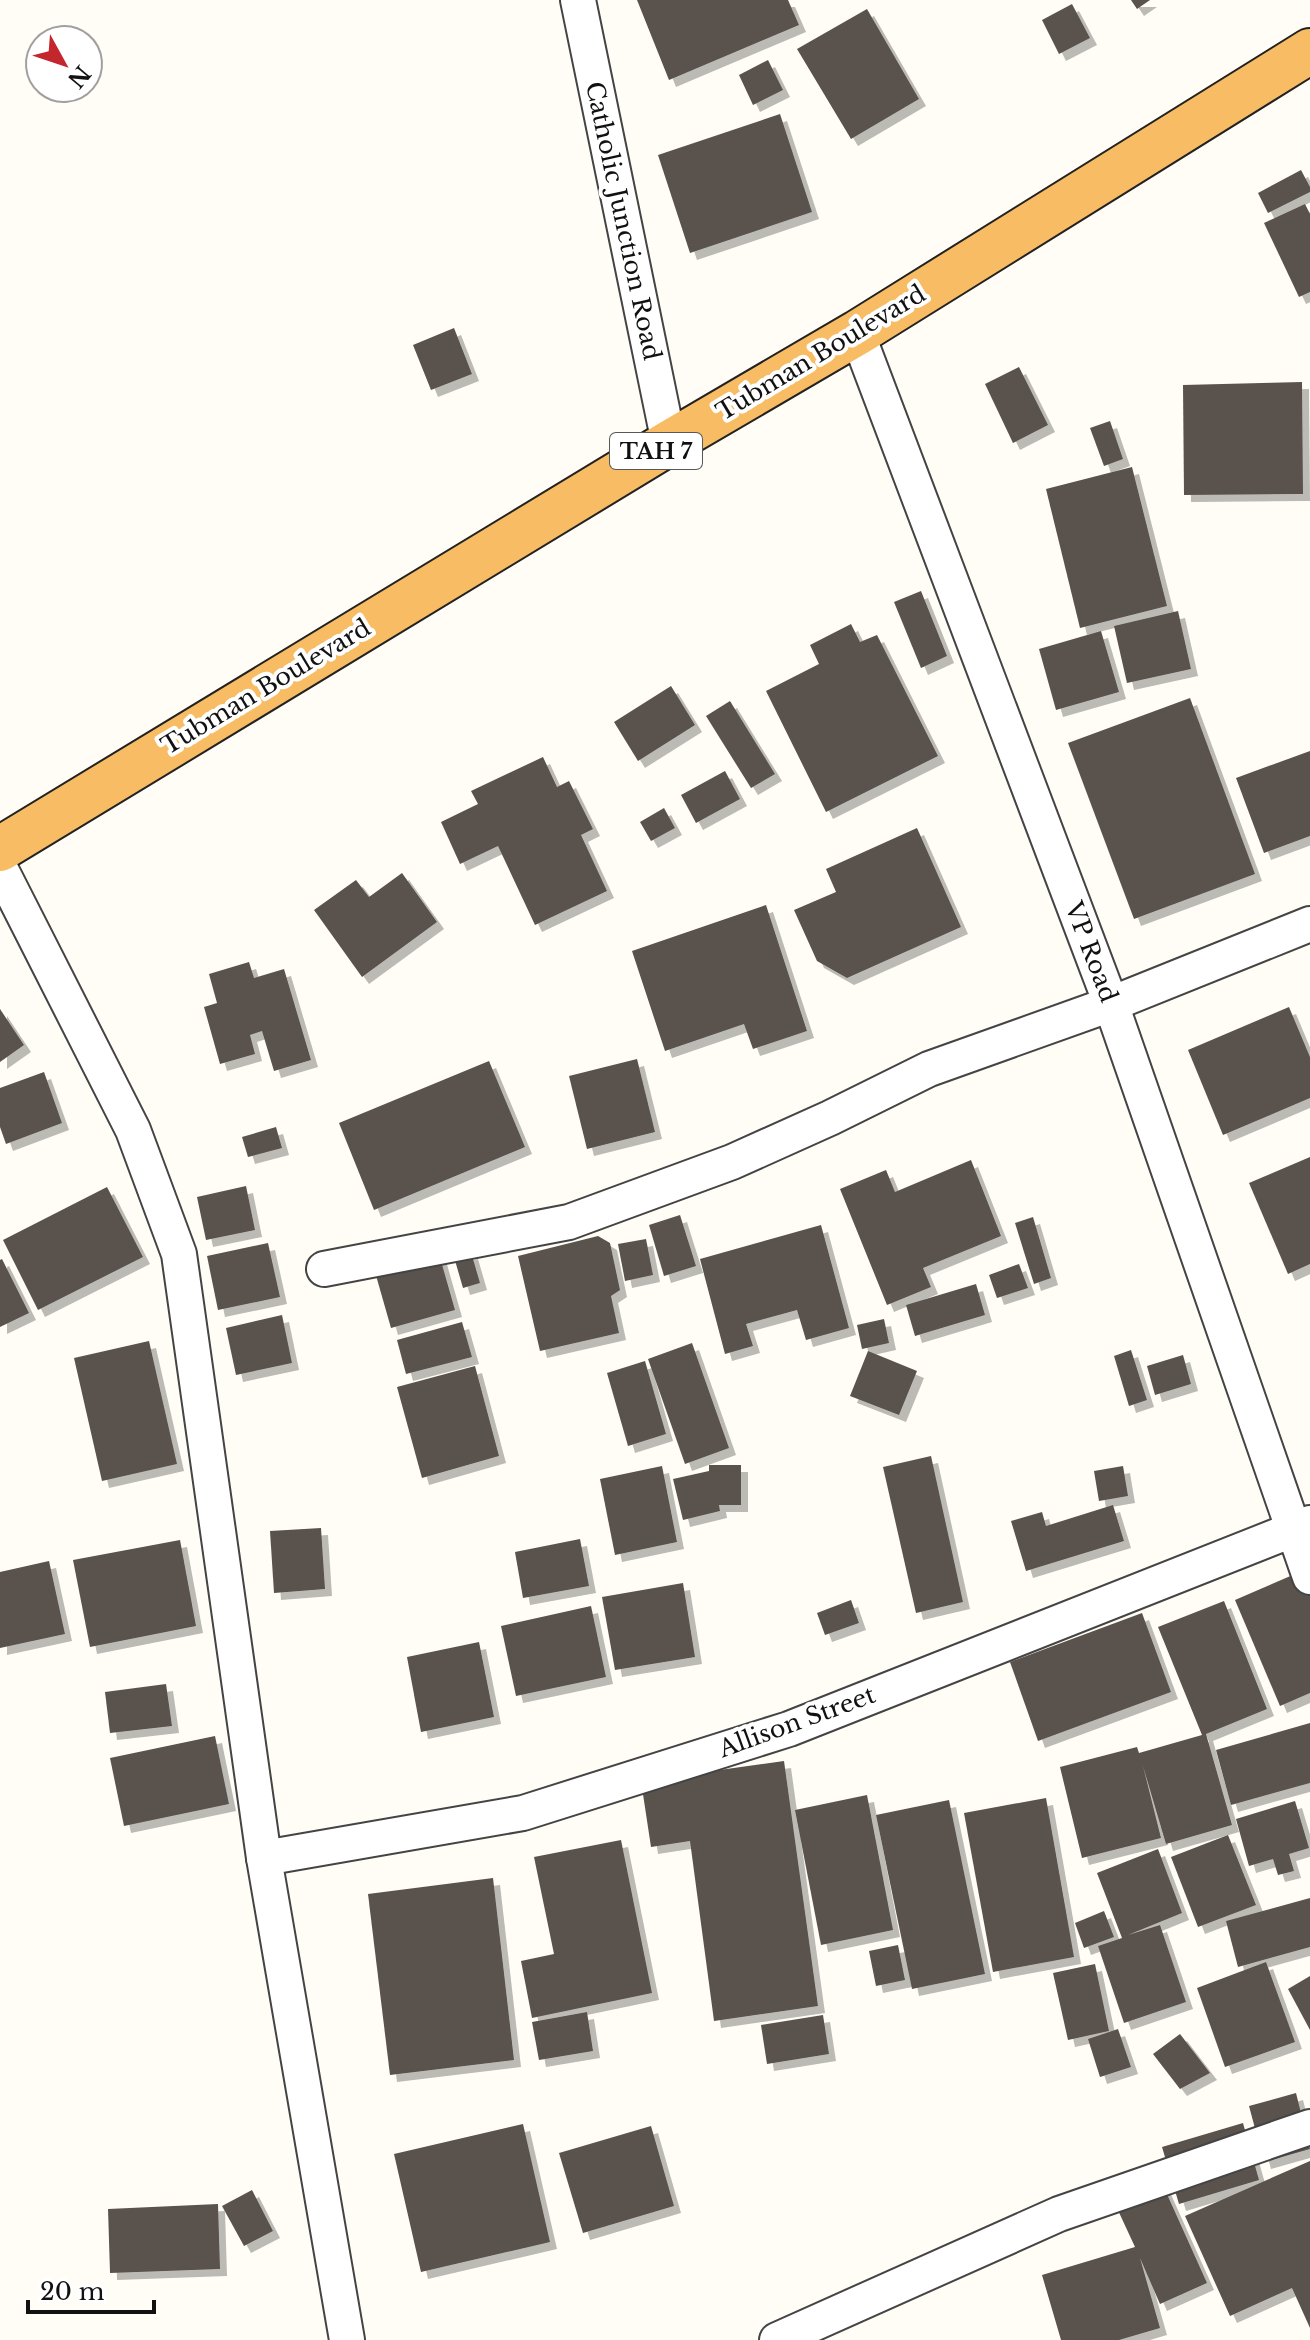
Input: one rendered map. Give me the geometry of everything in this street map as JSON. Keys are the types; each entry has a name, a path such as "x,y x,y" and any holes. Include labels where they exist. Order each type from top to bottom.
{"highway":[{"name":"Tubman Boulevard","path":"0,849 669,443 857,333 1310,51"}],"street":[{"name":"Catholic Junction Road","path":"578,0 669,443"},
{"name":"VP Road","path":"857,333 1111,1004 1301,1526 1310,1577"},
{"path":"0,868 133,1130 179,1254 264,1858 347,2340"},
{"path":"324,1269 569,1222 732,1162 929,1069 1111,1004 1310,924"},
{"name":"Allison Street","path":"264,1858 523,1813 774,1733 1301,1526"},
{"path":"777,2340 1059,2214 1310,2127"}],"building":[{"path":"637,0 788,0 799,25 669,80"},
{"path":"1131,0 1150,0 1137,9"},
{"path":"1072,4 1090,38 1059,54 1042,20"},
{"path":"867,9 919,99 851,139 797,49"},
{"path":"768,60 783,90 753,105 739,75"},
{"path":"780,114 812,212 690,253 658,155"},
{"path":"1301,170 1310,192 1268,213 1258,193"},
{"path":"1305,204 1310,214 1310,292 1299,297 1264,223"},
{"path":"454,328 472,374 431,390 413,345"},
{"path":"1019,367 1048,425 1013,443 985,384"},
{"path":"1302,382 1303,494 1184,495 1183,385"},
{"path":"1110,421 1123,459 1104,466 1090,428"},
{"path":"1132,467 1167,606 1080,628 1046,489"},
{"path":"921,591 947,656 921,668 894,602"},
{"path":"1178,611 1191,669 1127,683 1114,626"},
{"path":"851,624 860,642 877,635 938,756 826,812 766,691 819,664 810,645"},
{"path":"1101,631 1119,692 1056,710 1039,649"},
{"path":"671,686 695,725 638,761 614,722"},
{"path":"1190,698 1255,874 1134,919 1068,743"},
{"path":"730,701 775,774 751,788 706,716"},
{"path":"1310,751 1310,836 1264,853 1236,778"},
{"path":"543,757 557,787 569,781 593,829 581,835 607,891 535,925 498,846 460,864 441,822 478,804 471,791"},
{"path":"725,771 740,799 696,823 681,795"},
{"path":"664,808 675,828 651,841 640,822"},
{"path":"917,828 961,927 847,978 817,961 794,910 836,892 826,869"},
{"path":"402,873 437,922 362,977 314,910 356,880 369,897"},
{"path":"766,905 807,1031 753,1049 744,1024 665,1051 632,951"},
{"path":"249,962 254,978 284,969 311,1060 274,1071 262,1031 250,1035 255,1054 220,1064 204,1007 217,1003 209,974"},
{"path":"1289,1007 1310,1057 1310,1098 1223,1135 1188,1050"},
{"path":"0,1009 24,1045 0,1062"},
{"path":"637,1059 655,1132 587,1149 569,1076"},
{"path":"489,1061 525,1147 374,1210 339,1123"},
{"path":"44,1072 62,1123 6,1144 0,1127 0,1088"},
{"path":"276,1127 282,1148 248,1157 242,1137"},
{"path":"1310,1157 1310,1264 1288,1274 1249,1183"},
{"path":"971,1160 1001,1236 923,1268 931,1287 887,1305 840,1189 886,1170 895,1192"},
{"path":"246,1186 255,1230 206,1240 197,1197"},
{"path":"107,1187 143,1257 38,1310 3,1240"},
{"path":"680,1215 696,1266 664,1276 649,1225"},
{"path":"1033,1217 1051,1278 1034,1284 1015,1223"},
{"path":"821,1225 849,1328 806,1340 797,1310 746,1324 753,1346 725,1354 700,1259"},
{"path":"598,1236 610,1243 620,1290 611,1296 619,1333 540,1351 518,1256"},
{"path":"646,1239 653,1275 625,1281 618,1244"},
{"path":"268,1243 280,1297 218,1310 207,1256"},
{"path":"471,1252 480,1283 463,1288 454,1257"},
{"path":"439,1254 455,1310 391,1328 375,1272"},
{"path":"0,1260 29,1313 0,1327"},
{"path":"1019,1264 1028,1288 997,1298 989,1275"},
{"path":"976,1284 985,1315 915,1336 906,1305"},
{"path":"282,1315 292,1363 236,1375 226,1328"},
{"path":"884,1319 889,1343 862,1349 857,1325"},
{"path":"462,1322 472,1357 406,1374 397,1340"},
{"path":"149,1341 177,1464 102,1481 74,1358"},
{"path":"692,1343 729,1448 685,1464 648,1359"},
{"path":"1131,1350 1147,1400 1129,1406 1114,1356"},
{"path":"868,1351 917,1371 899,1415 850,1396"},
{"path":"1183,1355 1191,1384 1155,1395 1147,1366"},
{"path":"645,1361 666,1434 628,1446 607,1373"},
{"path":"475,1366 499,1456 422,1478 397,1387"},
{"path":"931,1456 963,1602 916,1613 883,1467"},
{"path":"709,1465 741,1465 741,1505 719,1505 720,1511 683,1520 673,1479 709,1471"},
{"path":"662,1466 677,1542 615,1555 600,1479"},
{"path":"1123,1466 1128,1496 1099,1501 1094,1471"},
{"path":"1113,1505 1124,1541 1026,1571 1011,1521 1042,1512 1046,1526"},
{"path":"321,1528 325,1589 274,1593 270,1531"},
{"path":"580,1539 589,1586 523,1598 515,1552"},
{"path":"180,1540 196,1626 90,1647 73,1560"},
{"path":"49,1561 65,1634 0,1648 0,1572"},
{"path":"1302,1571 1310,1591 1310,1693 1280,1706 1235,1600"},
{"path":"683,1583 695,1657 615,1670 602,1597"},
{"path":"851,1600 859,1623 825,1635 817,1613"},
{"path":"1224,1601 1267,1709 1206,1734 1232,1825 1166,1844 1143,1766 1161,1838 1082,1858 1060,1767 1137,1747 1139,1753 1202,1735 1158,1627"},
{"path":"591,1606 606,1677 516,1696 501,1626"},
{"path":"1142,1613 1171,1692 1038,1741 1010,1662"},
{"path":"479,1642 494,1717 421,1732 407,1657"},
{"path":"166,1684 172,1726 110,1733 105,1692"},
{"path":"1310,1723 1310,1783 1231,1805 1216,1750"},
{"path":"215,1736 229,1804 124,1826 110,1758"},
{"path":"784,1761 818,2006 714,2021 690,1841 651,1847 641,1781"},
{"path":"867,1795 893,1930 821,1945 795,1810"},
{"path":"1046,1798 1074,1957 993,1972 964,1813"},
{"path":"949,1800 985,1974 912,1989 876,1815"},
{"path":"1295,1801 1309,1848 1289,1854 1294,1871 1278,1875 1273,1859 1249,1866 1236,1819"},
{"path":"1228,1835 1256,1905 1198,1927 1171,1857"},
{"path":"621,1840 652,1993 532,2018 521,1961 554,1954 534,1857"},
{"path":"1158,1849 1182,1913 1128,1935 1160,1925 1186,2002 1124,2023 1098,1946 1122,1938 1097,1873"},
{"path":"493,1878 514,2060 390,2075 368,1894"},
{"path":"1310,1898 1310,1947 1238,1967 1226,1921"},
{"path":"1104,1911 1114,1937 1084,1948 1075,1923"},
{"path":"898,1945 905,1980 876,1986 869,1951"},
{"path":"1266,1962 1295,2042 1225,2067 1197,1988"},
{"path":"1095,1964 1109,2031 1068,2040 1053,1973"},
{"path":"1310,1976 1310,2030 1288,1989"},
{"path":"587,2012 593,2051 539,2060 532,2022"},
{"path":"823,2015 829,2054 767,2064 761,2025"},
{"path":"1118,2029 1131,2067 1100,2077 1088,2039"},
{"path":"1180,2034 1210,2073 1180,2089 1153,2054"},
{"path":"1296,2093 1310,2149 1264,2162 1249,2106"},
{"path":"1243,2123 1259,2180 1179,2204 1162,2147"},
{"path":"523,2124 550,2242 421,2272 394,2154"},
{"path":"651,2126 674,2206 583,2233 559,2153"},
{"path":"1310,2161 1310,2328 1292,2288 1230,2316 1185,2216"},
{"path":"1157,2172 1207,2283 1160,2304 1140,2258 1160,2328 1119,2340 1061,2340 1042,2275 1135,2247 1110,2193"},
{"path":"252,2190 273,2231 244,2246 222,2206"},
{"path":"218,2204 220,2269 110,2273 108,2209"}]}
